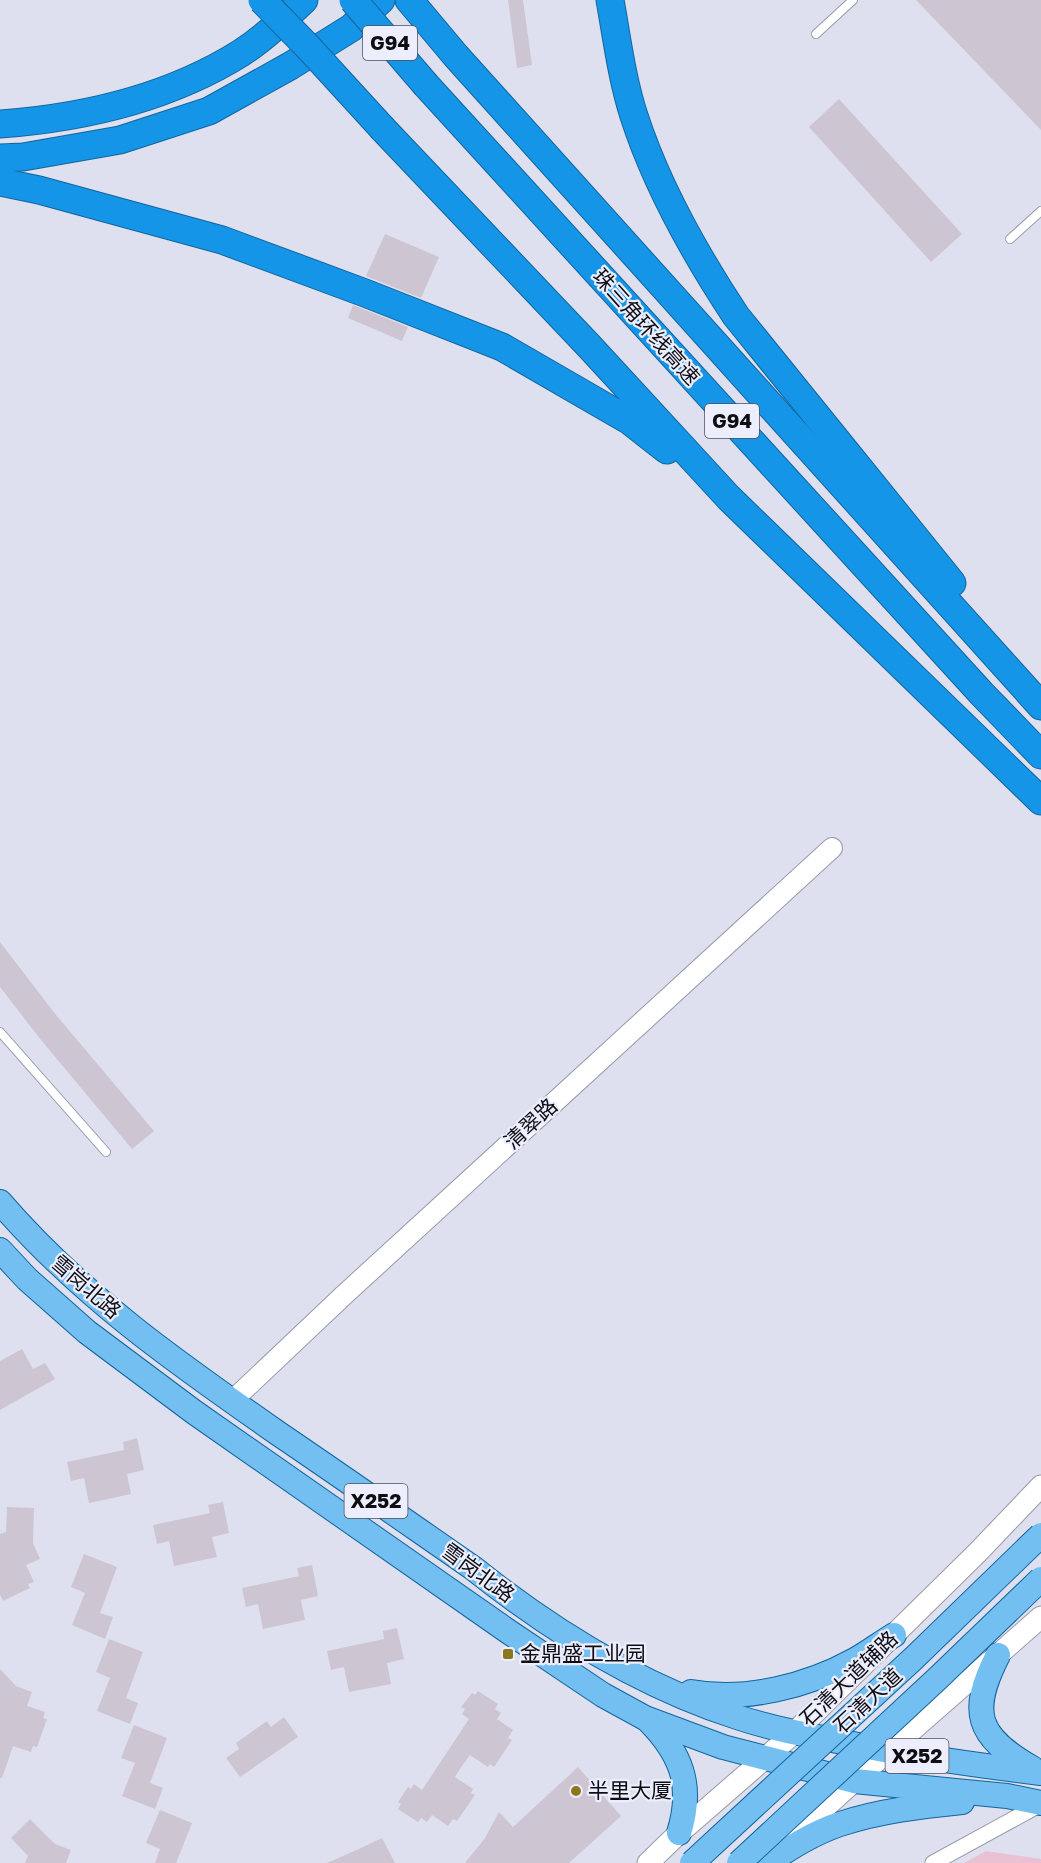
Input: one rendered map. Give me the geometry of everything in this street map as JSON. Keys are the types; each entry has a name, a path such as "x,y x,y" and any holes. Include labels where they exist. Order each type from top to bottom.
{"highway":[{"path":"262,0 589,346 729,498 1041,801"},
{"path":"0,124 68,117 168,90 206,74 242,52 274,28 304,0"},
{"name":"珠三角环线高速","path":"353,0 426,85 982,694 1041,755"},
{"path":"0,158 23,157 120,140 210,111 290,66 351,28 381,0"},
{"name":"珠三角环线高速","path":"409,0 456,56 1041,706"},
{"path":"610,0 624,79 634,117 664,189 717,288 744,325 1041,693"},
{"path":"0,182 39,190 222,240 366,293 502,347 630,421 729,498"}],"main road":[{"name":"雪岗北路","path":"0,1202 33,1240 86,1289 155,1346 473,1568 508,1597 614,1663 662,1687 737,1717 794,1733 888,1751 1040,1773"},
{"name":"雪岗北路","path":"0,1250 27,1279 87,1332 194,1412 562,1669 645,1718 723,1747 854,1781 1007,1796 1041,1803"},
{"name":"石清大道辅路","path":"648,1863 794,1733 978,1552 1041,1486"},
{"name":"石清大道","path":"692,1863 914,1658 1041,1535"},
{"name":"石清大道","path":"739,1863 929,1687 1041,1579"},
{"path":"766,1863 854,1781 1041,1617"},
{"path":"662,1687 697,1693 733,1695 800,1683 828,1673 894,1635"},
{"path":"998,1655 984,1689 980,1707 981,1720 988,1734 997,1744 1013,1758 1040,1773"},
{"path":"645,1718 668,1745 683,1773 686,1805 680,1833"},
{"path":"766,1863 803,1840 840,1824 884,1813 1007,1796"}],"street":[{"name":"清翠路","path":"232,1401 353,1287 832,848"},
{"path":"933,1863 1041,1803"}],"lane":[{"path":"816,34 854,0"},
{"path":"1010,239 1041,211"},
{"path":"0,1032 106,1152"}],"shaded area":[{"path":"986,1851 1041,1859 1041,1863 964,1863"}],"building":[{"path":"508,0 523,0 532,65 517,68"},
{"path":"916,0 1041,0 1041,130"},
{"path":"839,99 962,234 931,262 809,127"},
{"path":"385,234 439,257 421,298 366,276"},
{"path":"353,305 408,327 402,341 348,318"},
{"path":"0,942 56,1015 154,1131 132,1149 0,987"},
{"path":"22,1349 33,1369 45,1363 55,1379 0,1410 0,1361"},
{"path":"137,1438 144,1470 127,1474 131,1494 89,1503 84,1478 71,1481 67,1462 124,1450 123,1442"},
{"path":"223,1502 229,1533 212,1537 217,1557 174,1566 169,1541 157,1544 153,1525 210,1513 208,1505"},
{"path":"7,1507 34,1508 33,1543 40,1559 26,1565 34,1582 28,1584 30,1588 3,1601 0,1594 0,1534 6,1532"},
{"path":"84,1554 117,1567 100,1613 113,1617 105,1639 72,1625 85,1593 71,1587"},
{"path":"312,1565 318,1596 301,1600 305,1620 263,1629 258,1604 246,1607 242,1588 299,1576 297,1568"},
{"path":"397,1628 404,1659 387,1663 391,1684 349,1692 344,1667 331,1670 327,1651 384,1639 383,1631"},
{"path":"109,1639 143,1652 126,1698 138,1703 130,1724 97,1711 110,1678 96,1672"},
{"path":"0,1669 16,1686 32,1692 27,1706 45,1712 43,1718 47,1719 37,1747 33,1746 31,1752 13,1746 2,1778 0,1778"},
{"path":"478,1691 498,1704 495,1709 501,1713 497,1719 513,1730 508,1738 512,1740 494,1767 490,1764 488,1767 470,1755 462,1766 455,1777 473,1789 471,1793 475,1795 457,1821 453,1819 448,1826 432,1815 427,1822 421,1818 418,1822 398,1809 401,1804 398,1802 408,1787 411,1789 414,1784 422,1790 469,1719 462,1714 465,1709 461,1707 472,1693 475,1695"},
{"path":"284,1717 298,1737 240,1777 226,1758 239,1749 236,1743 267,1721 271,1727"},
{"path":"134,1725 167,1738 150,1783 163,1788 155,1809 122,1796 135,1763 121,1758"},
{"name":"半里大厦","path":"578,1767 621,1816 569,1863 465,1863 485,1838 499,1812 513,1827"},
{"path":"160,1810 192,1823 176,1863 155,1863 160,1849 146,1843"},
{"path":"30,1819 55,1844 71,1850 66,1863 25,1863 28,1856 11,1838"},
{"path":"382,1838 395,1863 327,1863 361,1848"}],"place":[{"name":"金鼎盛工业园","path":"508,1654"},
{"name":"半里大厦","path":"576,1791"}]}
